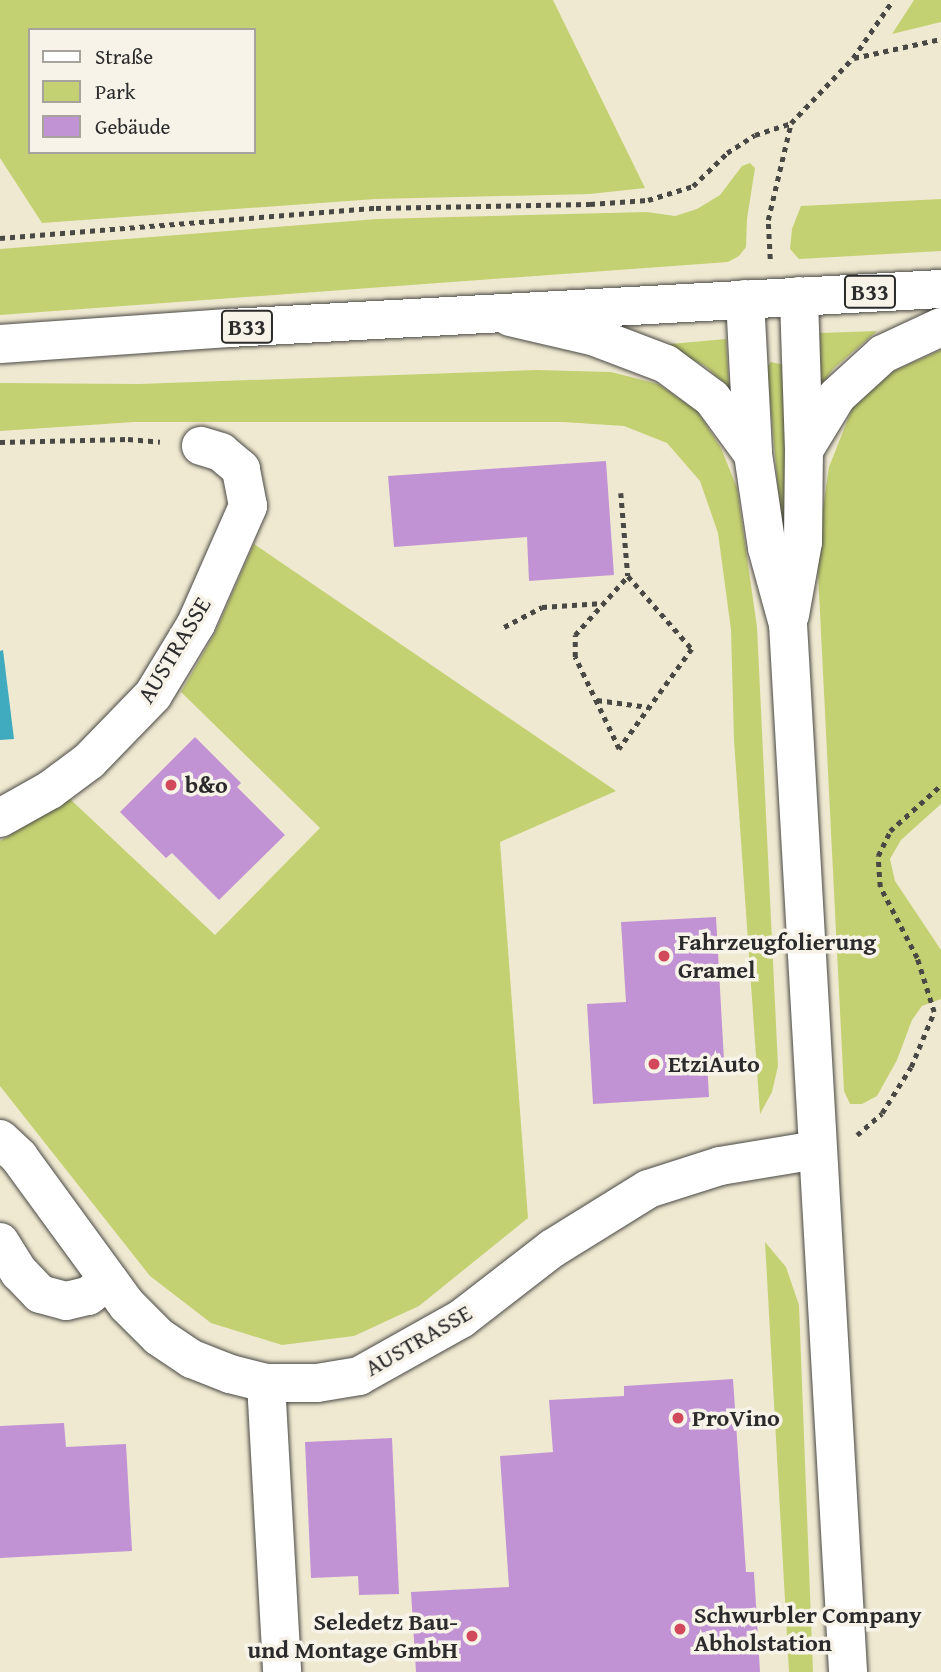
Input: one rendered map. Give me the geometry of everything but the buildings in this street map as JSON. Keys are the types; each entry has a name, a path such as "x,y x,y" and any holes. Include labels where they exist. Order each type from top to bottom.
{"main road":[{"name":"B33","path":"0,344 941,289"},
{"path":"788,624 803,542 804,450 799,296"},
{"path":"745,299 752,454 767,548 788,624 848,1672"},
{"name":"B33","path":"495,313 596,337 666,364 712,398 752,454"},
{"name":"B33","path":"804,450 837,397 883,354 941,327"},
{"name":"AUSTRASSE","path":"0,818 50,790 89,761 153,695 196,624 248,506 241,469 221,452 201,446"},
{"name":"AUSTRASSE","path":"0,1139 19,1157 127,1305 159,1337 192,1359 266,1383 317,1383 359,1376 460,1319 554,1248 648,1189 720,1166 817,1150"},
{"path":"0,1242 19,1272 40,1294 66,1301 88,1296 108,1280"},
{"path":"266,1383 282,1672"}],"path":[{"path":"0,238 376,208 590,204 648,200 693,186 727,153 755,135 791,123 853,58 893,0"},
{"path":"853,58 941,39"},
{"path":"768,220 791,123"},
{"path":"0,442 128,439 201,446"},
{"path":"621,493 628,576 692,649 619,749 575,656 575,635 628,576"},
{"path":"504,627 542,607 604,603"},
{"path":"596,700 649,707"},
{"path":"817,1150 855,1137 882,1113 911,1068 934,1012 917,958 880,887 878,856 890,831 941,785"},
{"path":"934,1012 941,1012"}],"green space":[{"path":"0,0 553,0 645,188 590,194 376,199 42,223 0,158"},
{"path":"914,0 941,0 941,22 892,34"},
{"path":"750,163 755,168 747,219 746,247 739,256 728,262 0,315 0,249 377,219 647,212 675,216 697,209 720,195 742,166"},
{"path":"941,199 941,251 799,259 790,249 792,229 801,206"},
{"path":"877,331 833,369 824,382 821,382 820,333"},
{"path":"726,339 729,387 705,366 672,349 670,344"},
{"path":"941,350 941,804 901,840 890,859 895,881 941,950 941,999 922,1006 912,1020 897,1060 877,1096 862,1104 850,1104 844,1091 818,573 822,515 829,467 852,409 892,372"},
{"path":"771,362 784,365 787,533 782,532 767,367"},
{"path":"536,370 611,372 658,384 697,411 721,448 737,488 757,627 778,1066 772,1092 760,1114 734,740 731,630 718,533 700,481 667,443 624,426 563,422 134,422 0,431 0,383 139,384"},
{"path":"254,544 616,791 500,842 528,1218 419,1306 354,1336 282,1345 211,1323 150,1276 0,1086 0,841 70,799 215,935 320,828 181,692 215,633"},
{"path":"765,1242 786,1267 799,1305 813,1672 789,1672"}],"water":[{"path":"3,650 14,739 0,740 0,651"}],"place":[{"name":"b&o","path":"171,785"},
{"name":"Fahrzeugfolierung Gramel","path":"664,956"},
{"name":"EtziAuto","path":"654,1064"},
{"name":"ProVino","path":"678,1418"},
{"name":"Schwurbler Company Abholstation","path":"680,1629"},
{"name":"Seledetz Bau- und Montage GmbH","path":"472,1636"}]}
